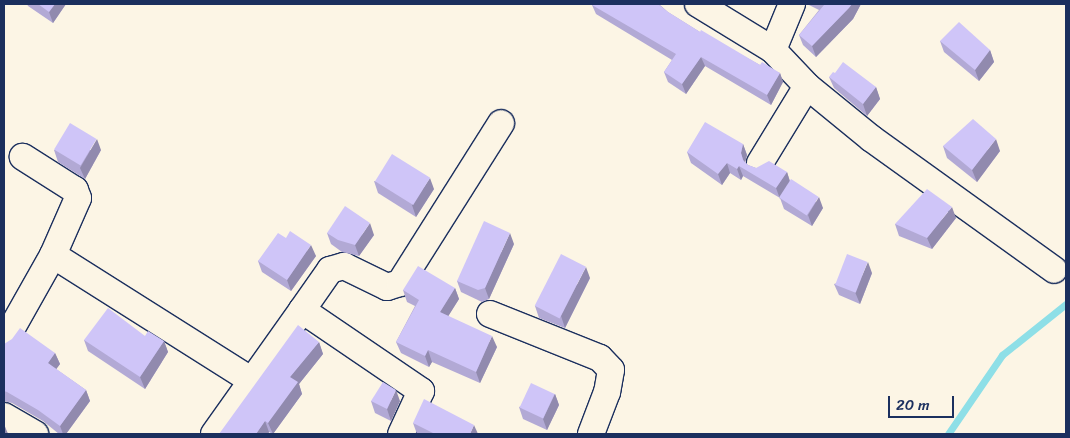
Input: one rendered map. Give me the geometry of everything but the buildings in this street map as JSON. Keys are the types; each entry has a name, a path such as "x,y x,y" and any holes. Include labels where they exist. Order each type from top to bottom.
{"street":[{"path":"698,4 773,50 808,86 872,139 1054,270"},
{"path":"773,50 792,4"},
{"path":"760,163 808,86"},
{"path":"214,434 330,270 344,266 387,287 400,283 501,123"},
{"path":"4,342 53,255 78,198 75,190 23,157"},
{"path":"53,255 251,380"},
{"path":"302,310 421,391 401,434"},
{"path":"490,314 600,358 611,370 607,392 591,434"},
{"path":"4,416 35,434"}],"waterway":[{"path":"948,434 1002,355 1066,304"}]}
